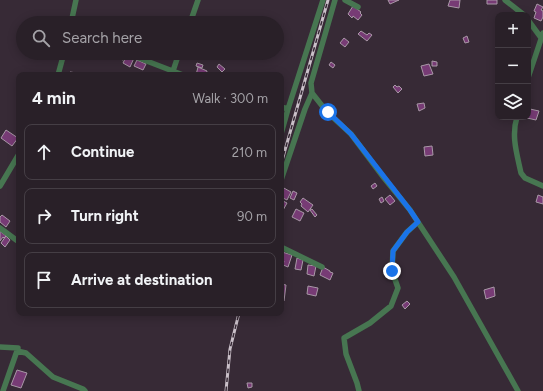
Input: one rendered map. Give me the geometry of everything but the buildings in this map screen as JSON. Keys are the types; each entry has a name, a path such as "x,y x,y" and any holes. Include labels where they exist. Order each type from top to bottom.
{"street":[{"path":"73,16 76,0"},
{"path":"192,16 198,0"},
{"path":"284,123 323,0"},
{"path":"284,171 312,93 311,84 335,0"},
{"path":"345,0 358,7"},
{"path":"505,0 520,12"},
{"path":"531,24 542,37 531,69"},
{"path":"59,72 62,60"},
{"path":"144,60 173,71 177,60"},
{"path":"312,93 328,112 351,134 410,210 454,277 518,391"},
{"path":"284,108 288,109"},
{"path":"515,120 514,136 521,173 525,178 543,186"},
{"path":"0,186 16,159"},
{"path":"359,391 346,354 344,338 370,323 391,306 398,288 392,271 393,251 407,232 418,222"},
{"path":"0,228 16,240"},
{"path":"284,248 322,267"},
{"path":"0,346 18,348 17,351 26,353 53,377 85,391"},
{"path":"2,391 17,351"}],"railway":[{"path":"284,154 328,0"},
{"path":"226,391 230,349 238,316"}],"route":[{"path":"328,112 351,134 418,222 407,232 393,251 392,271"}]}
